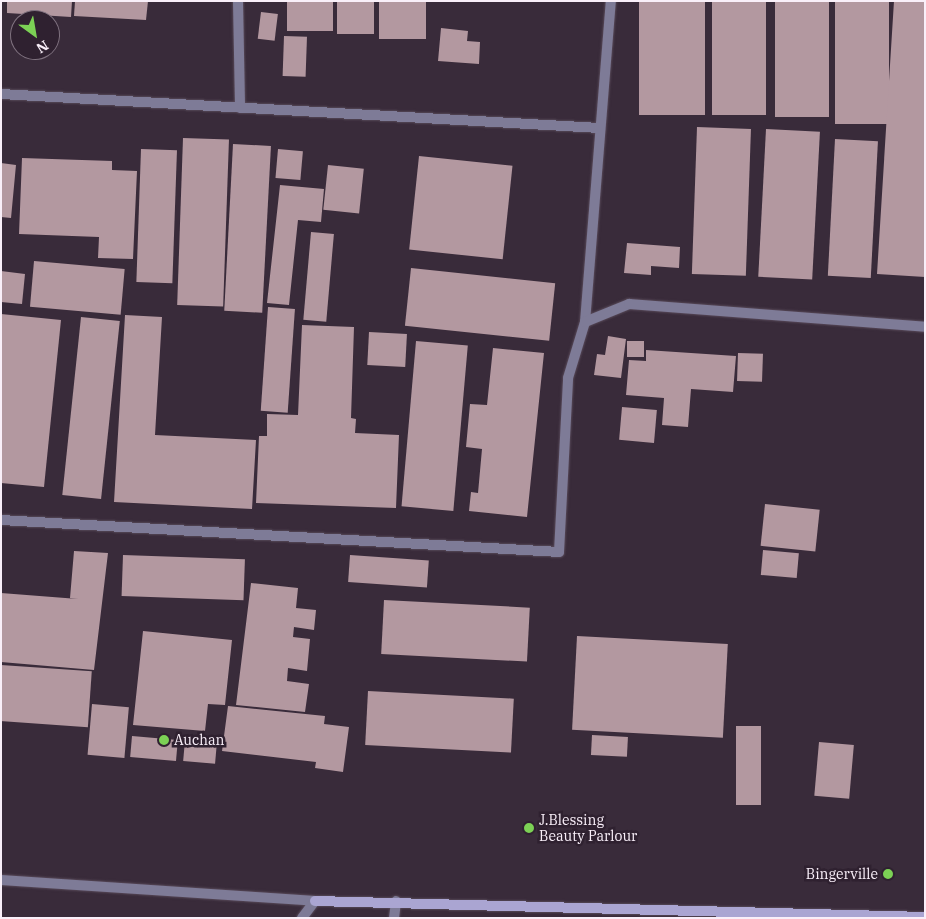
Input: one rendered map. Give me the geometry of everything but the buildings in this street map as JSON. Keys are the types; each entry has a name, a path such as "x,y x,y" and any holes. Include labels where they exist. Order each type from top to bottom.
{"main road":[{"path":"315,901 396,901 925,917"}],"street":[{"path":"238,1 240,108"},
{"path":"1,520 559,552 568,378 585,322 611,1"},
{"path":"1,94 600,128"},
{"path":"585,322 629,304 925,327"},
{"path":"1,880 315,901"},
{"path":"302,918 315,901"},
{"path":"394,918 396,901"}],"place":[{"name":"Auchan","path":"164,740"},
{"name":"J.Blessing Beauty Parlour","path":"529,828"},
{"name":"Bingerville","path":"888,874"}]}
